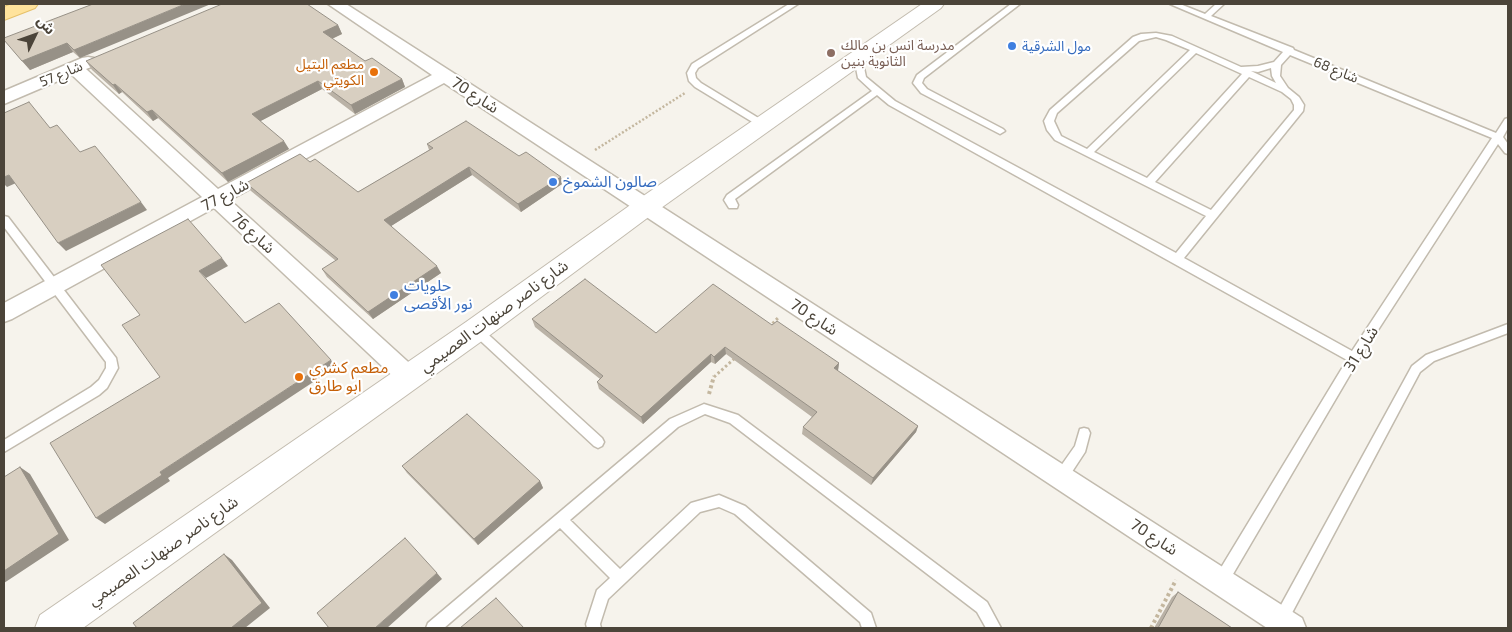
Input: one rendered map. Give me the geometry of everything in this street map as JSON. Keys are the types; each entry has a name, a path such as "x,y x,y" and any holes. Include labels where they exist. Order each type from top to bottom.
{"main road":[{"path":"4,14 28,4"}],"street":[{"name":"شارع 70","path":"336,4 794,304 1188,558 1286,624"},
{"name":"شارع ناصر صنهات العصيمي","path":"56,627 933,4"},
{"name":"شارع 57","path":"4,98 102,57"},
{"name":"شارع 76","path":"75,68 410,377"},
{"name":"شارع 77","path":"4,313 445,75"}],"lane":[{"path":"762,124 698,85 692,79 691,73 695,66 794,4"},
{"path":"1000,131 924,91 917,83 920,77 1016,4"},
{"name":"شارع 68","path":"1174,4 1498,137"},
{"path":"1206,17 1220,4"},
{"path":"1177,259 1213,215 1298,111 1299,105 1295,97 1285,90 1195,50 1156,35 1136,39 1053,112 1049,121 1052,130 1058,138 1213,215"},
{"path":"1088,153 1195,50"},
{"path":"1234,67 1258,69 1277,64 1290,50"},
{"path":"864,53 859,63 862,78 876,92 892,103 1354,358"},
{"path":"1277,64 1276,76 1285,90"},
{"path":"1148,184 1248,73"},
{"path":"733,205 730,200 731,196 876,92"},
{"name":"شارع 31","path":"1221,581 1354,358 1508,121"},
{"path":"1498,137 1508,151"},
{"path":"4,220 112,361 112,368 103,384 95,391 4,446"},
{"path":"1286,624 1416,369 1430,358 1508,328"},
{"path":"476,330 598,442"},
{"path":"432,628 674,423 704,409 734,419 982,607 994,628"},
{"path":"1061,477 1081,448 1084,433"},
{"path":"594,628 593,624 602,595 696,507 719,501 740,510 866,618 869,628"},
{"path":"560,519 620,578"}],"path":[{"path":"576,161 698,85"},
{"path":"765,330 794,304"},
{"path":"704,409 714,376 736,357"},
{"path":"1151,628 1188,558"}],"building":[{"path":"93,4 185,4 74,50 67,43 22,61 4,40 4,38"},
{"path":"222,4 307,4 338,25 323,32 365,61 372,58 402,79 351,105 318,81 252,114 284,141 222,173 152,110 147,112 86,61"},
{"path":"29,102 50,128 57,125 80,152 95,146 141,202 58,243 9,175 4,177 4,113"},
{"path":"466,121 519,156 526,152 561,177 518,204 469,167 384,220 437,266 368,312 322,269 338,259 246,183 300,154 310,162 315,159 358,192 433,148 427,144"},
{"path":"188,219 222,258 199,271 245,323 279,303 331,360 160,472 162,475 96,518 50,443 160,377 122,325 140,315 101,265"},
{"path":"585,279 656,333 713,284 772,325 777,321 839,363 834,368 918,426 873,478 803,427 817,412 725,347 714,357 711,354 641,417 597,382 603,376 532,319"},
{"path":"467,414 540,481 474,539 402,466"},
{"path":"20,467 59,534 4,571 4,477"},
{"path":"405,538 437,573 375,628 329,628 317,613"},
{"path":"224,554 262,603 231,628 137,628 133,623"},
{"path":"1178,592 1232,628 1158,628"},
{"path":"496,598 524,628 460,628"}],"place":[{"name":"مول الشرقية","path":"1012,46"},
{"name":"مدرسة انس بن مالك الثانوية بنين","path":"831,53"},
{"name":"مطعم البتيل الكويتي","path":"374,72"},
{"name":"صالون الشموخ","path":"553,182"},
{"name":"حلويات نور الأقصى","path":"394,295"},
{"name":"مطعم كشري ابو طارق","path":"299,377"}]}
